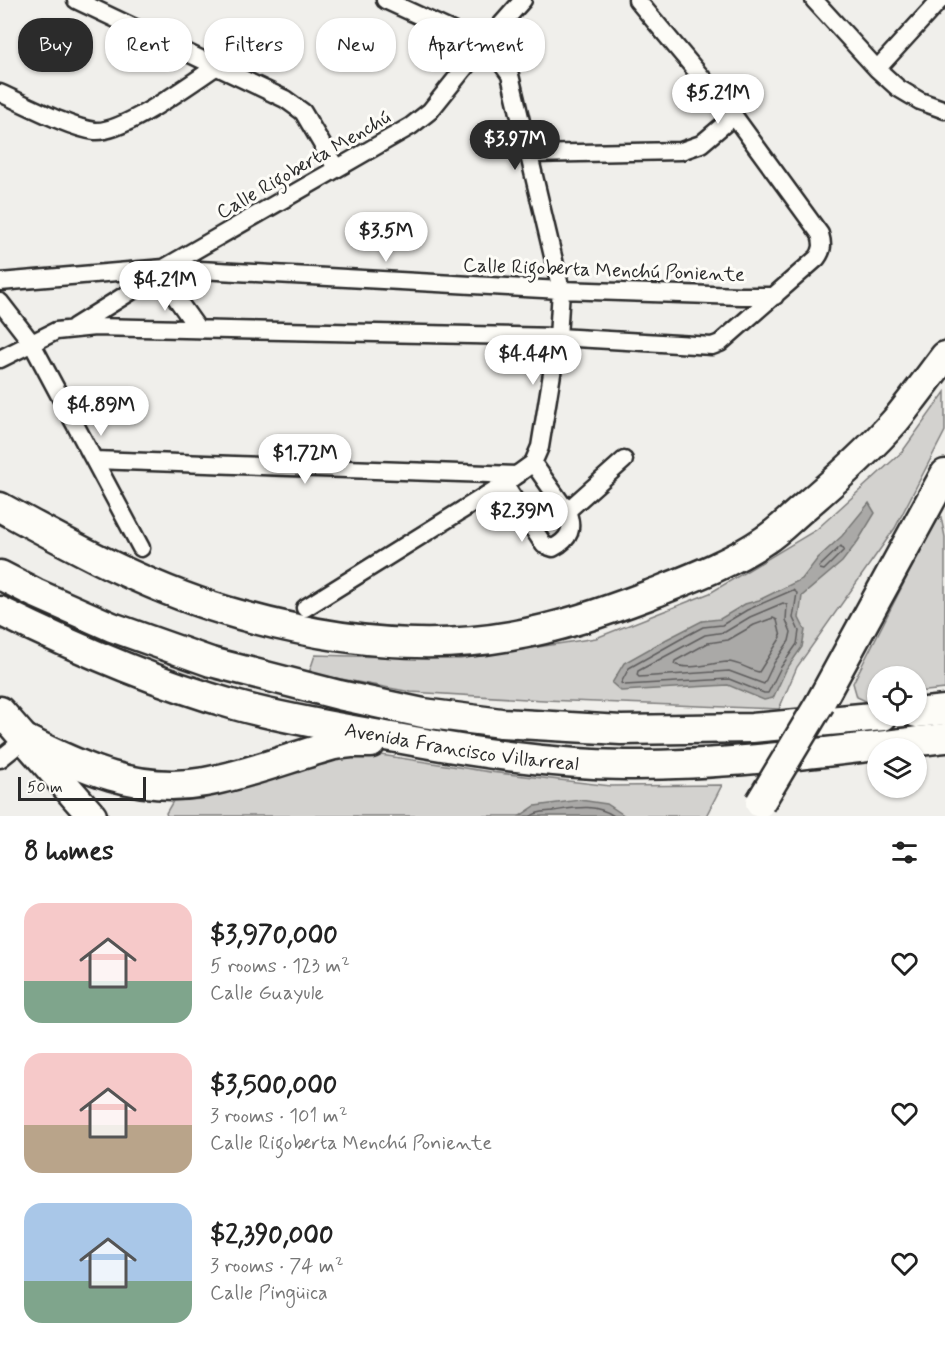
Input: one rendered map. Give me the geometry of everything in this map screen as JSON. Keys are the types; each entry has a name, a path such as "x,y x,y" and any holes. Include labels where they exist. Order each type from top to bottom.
{"highway":[{"path":"0,507 112,566 176,594 298,630 368,640 442,643 509,637 566,624 640,598 700,575 766,539 832,484 895,420 945,356"},
{"path":"755,810 820,703 945,474"},
{"name":"Avenida Francisco Villarreal","path":"0,575 112,627 211,662 339,695 423,713 501,723 621,730 752,728 867,717"},
{"name":"Avenida Francisco Villarreal","path":"0,611 84,650 236,705 445,747 540,759 624,765 758,758 945,738"},
{"path":"927,712 945,710"},
{"path":"0,711 92,816"},
{"path":"25,739 74,764 104,775 160,785 204,782 305,753 351,743 445,747"}],"street":[{"path":"76,0 204,60"},
{"path":"385,0 424,18"},
{"name":"Calle Rigoberta Menchú","path":"507,18 523,0"},
{"name":"Calle Rigoberta Menchú Poniente","path":"0,359 56,331 73,328 558,337 712,346 726,340 817,258 822,251 823,243 820,234 734,116 637,0"},
{"path":"814,0 897,88 920,101 945,110"},
{"path":"877,69 940,0"},
{"path":"0,93 80,127 97,131 111,129 130,121 208,72"},
{"path":"229,72 285,99 303,112 336,168"},
{"name":"Calle Rigoberta Menchú","path":"73,328 161,271 395,136 430,111 461,72"},
{"path":"304,608 534,463 540,447 558,337 561,290 508,72"},
{"path":"529,154 681,151 701,144 734,116"},
{"path":"161,271 198,329"},
{"name":"Calle Rigoberta Menchú Poniente","path":"0,282 161,271 561,290 775,296"},
{"path":"0,302 31,342 141,548"},
{"path":"94,460 511,479"},
{"path":"567,511 624,460"},
{"path":"511,479 544,545 553,548 568,539 571,526 567,511 534,463"},
{"path":"0,759 25,739"}],"shaded area":[{"path":"945,392 945,431 895,528 797,667 779,709 544,700 411,692 309,673 315,655 460,659 596,638 710,593 816,530 902,452"},
{"path":"940,512 945,537 945,689 927,691 927,666 867,666 867,702 857,697 853,683"},
{"path":"355,751 490,772 611,786 722,785 706,816 167,816 166,813 173,801 202,799"}],"water":[{"path":"869,503 875,513 858,541 842,562 802,596 799,618 805,630 802,647 786,670 773,698 764,700 728,685 621,691 612,683 624,663 667,639 702,621 720,619 745,604 759,600 802,579 818,558 842,536"},
{"path":"580,800 607,804 625,816 520,816 535,806"}]}
